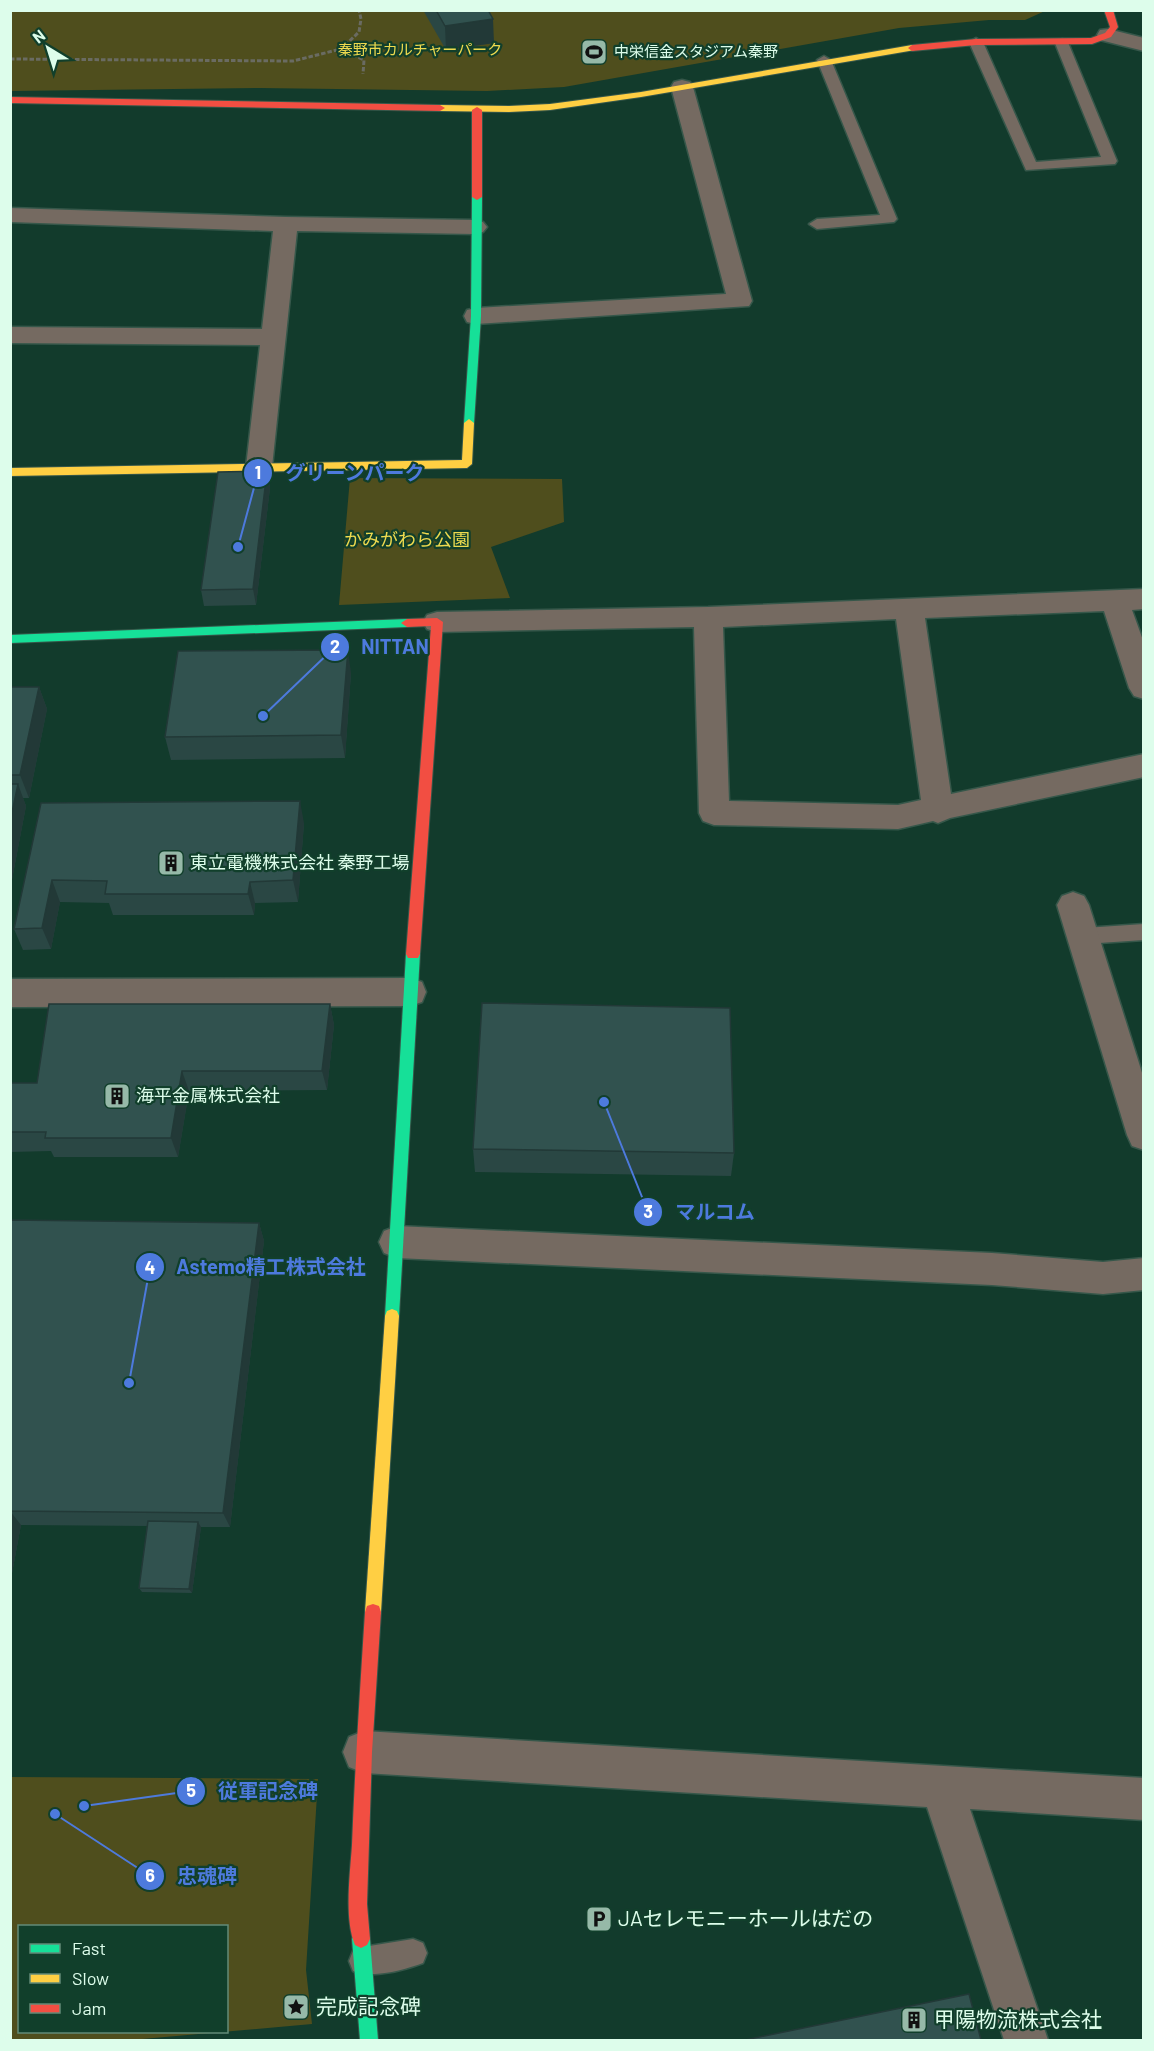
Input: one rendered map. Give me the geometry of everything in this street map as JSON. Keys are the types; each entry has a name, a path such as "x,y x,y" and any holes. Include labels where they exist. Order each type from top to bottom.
{"street":[{"path":"10,100 477,110 548,107 682,87 824,60 930,45 976,42 1092,41 1108,35 1114,27 1108,10"},
{"path":"1108,35 1143,45"},
{"path":"476,316 740,301 682,87"},
{"path":"10,472 466,464 476,316 477,110"},
{"path":"10,215 286,224 476,226"},
{"path":"259,467 286,224"},
{"path":"10,335 274,337"},
{"path":"10,639 437,622 708,616 1143,599"},
{"path":"1115,600 1143,688"},
{"path":"909,608 938,811"},
{"path":"708,616 714,813 898,818 1143,765"},
{"path":"369,2040 358,1905 364,1752 411,992 437,622"},
{"path":"1073,905 1143,1135"},
{"path":"10,993 411,992"},
{"path":"397,1242 992,1269 1103,1278 1143,1274"},
{"path":"364,1752 1143,1799"},
{"path":"941,1787 1026,2040"}],"lane":[{"path":"976,42 1030,167 1110,161 1062,43"},
{"path":"818,224 889,219 824,60"},
{"path":"1084,936 1143,932"},
{"path":"363,1961 413,1953"}],"path":[{"path":"10,59 278,62 308,58 341,49 359,32 361,19 359,10"},
{"path":"341,49 364,60 363,75"}],"green space":[{"name":"秦野市カルチャーパーク","path":"10,11 1045,11 1025,20 989,20 899,28 564,87 487,91 260,88 11,91"},
{"name":"かみがわら公園","path":"350,478 562,479 564,522 491,547 510,598 339,605"},
{"path":"11,1777 318,1779 306,1970 312,2024 228,2032 228,1925 18,1925 18,2033 210,2033 131,2040 11,2040"}],"building":[{"path":"436,10 488,10 493,19 445,26"},
{"path":"267,471 253,589 201,590 218,472"},
{"path":"348,650 341,735 165,737 178,651"},
{"path":"10,687 39,687 20,775 10,775"},
{"path":"10,784 18,784 10,822"},
{"name":"東立電機株式会社 秦野工場","path":"300,801 293,880 250,882 248,894 105,894 107,881 52,880 42,928 14,929 41,803"},
{"path":"482,1003 730,1008 734,1153 473,1149"},
{"name":"海平金属株式会社","path":"49,1004 330,1004 322,1071 182,1071 171,1138 45,1138 46,1132 10,1132 10,1083 37,1083"},
{"path":"10,1220 259,1223 223,1513 10,1511"},
{"path":"148,1521 198,1522 189,1589 139,1588"},
{"name":"甲陽物流株式会社","path":"969,1994 981,2040 745,2040"}],"traffic: fast":[{"path":"469,423 476,316 477,197"},
{"path":"10,639 407,623"},
{"path":"392,1316 413,954"},
{"path":"361,1939 369,2040"}],"traffic: slow":[{"path":"440,108 550,107 641,94 912,48"},
{"path":"10,472 467,464 469,423"},
{"path":"373,1612 392,1316"}],"traffic: jam":[{"path":"912,48 976,42 1092,41 1108,35 1114,27 1108,10"},
{"path":"10,100 440,108"},
{"path":"477,110 477,197"},
{"path":"407,623 437,622 413,954"},
{"path":"361,1939 358,1904 364,1752 373,1612"}],"place":[{"name":"中栄信金スタジアム秦野","path":"594,52"},
{"name":"グリーンパーク","path":"238,547"},
{"name":"NITTAN","path":"263,716"},
{"name":"東立電機株式会社 秦野工場","path":"171,863"},
{"name":"海平金属株式会社","path":"117,1096"},
{"name":"マルコム","path":"604,1102"},
{"name":"Astemo精工株式会社","path":"129,1383"},
{"name":"従軍記念碑","path":"84,1806"},
{"name":"忠魂碑","path":"55,1814"},
{"name":"JAセレモニーホールはだの","path":"599,1919"},
{"name":"完成記念碑","path":"296,2007"},
{"name":"甲陽物流株式会社","path":"914,2020"}]}
